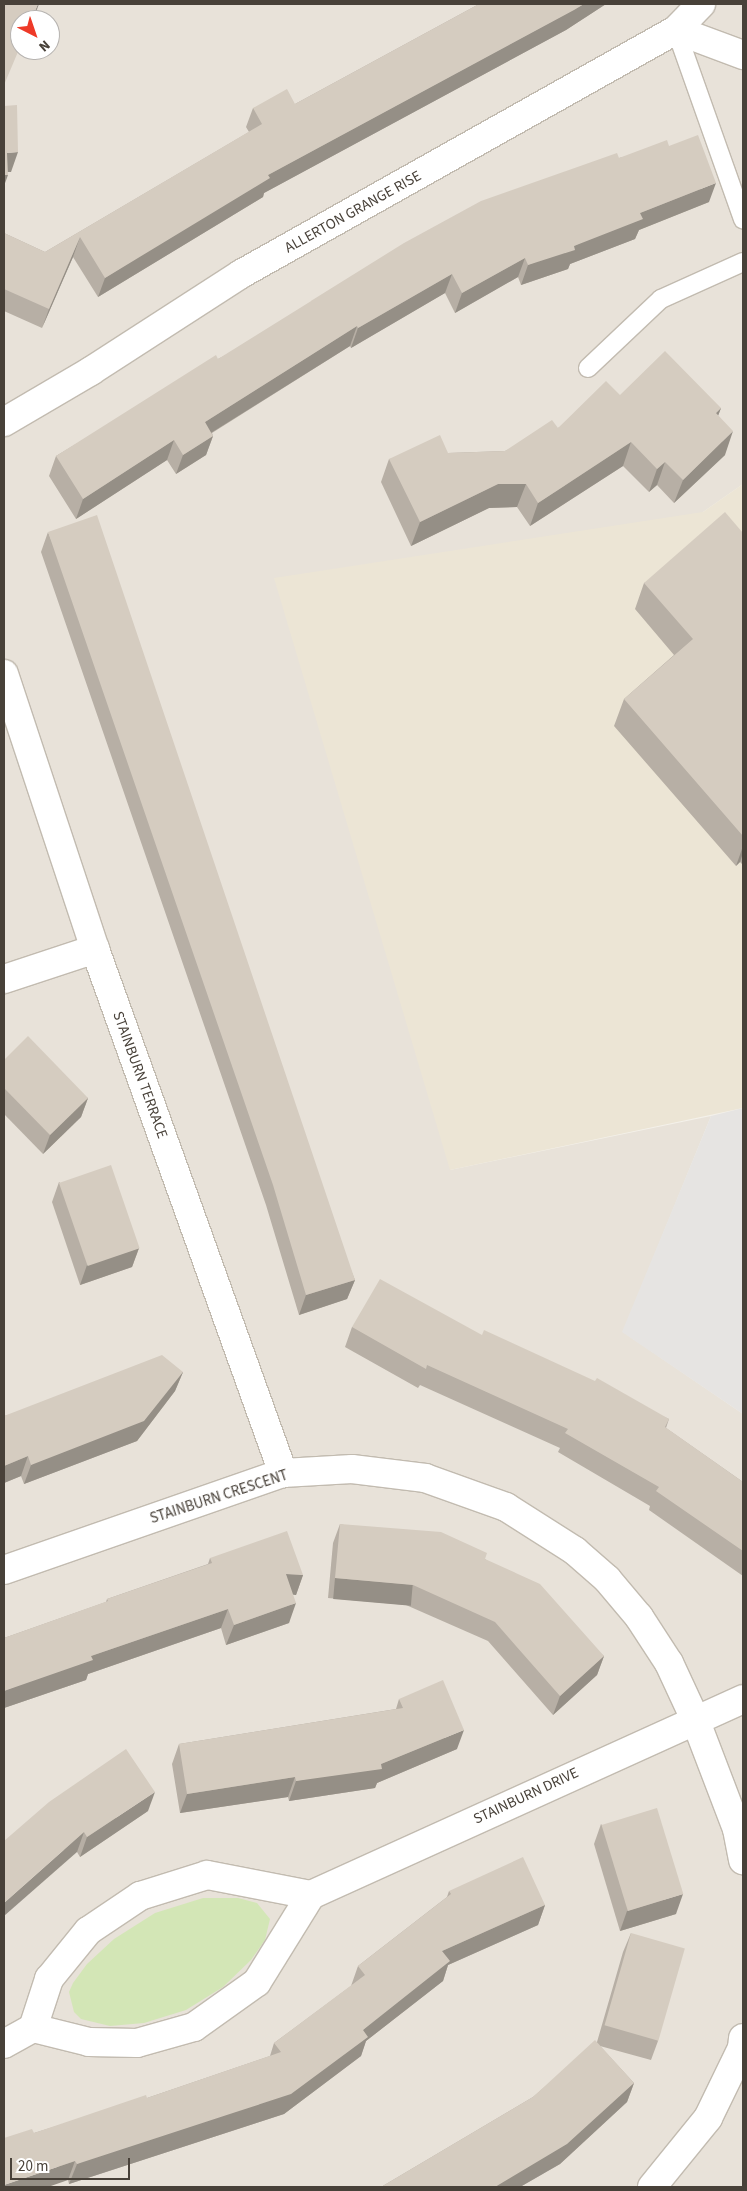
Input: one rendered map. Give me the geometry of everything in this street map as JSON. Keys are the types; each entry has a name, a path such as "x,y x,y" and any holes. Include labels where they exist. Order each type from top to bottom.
{"street":[{"name":"ALLERTON GRANGE RISE","path":"4,422 92,371 241,274 676,30 701,4"},
{"path":"676,30 743,55"},
{"name":"STAINBURN TERRACE","path":"4,674 95,949 283,1473"},
{"path":"4,979 95,949"},
{"name":"STAINBURN CRESCENT","path":"4,1570 283,1473 352,1469 425,1478 506,1507 574,1551 607,1579 639,1617 669,1663 696,1719 737,1829 743,1860"},
{"name":"STAINBURN DRIVE","path":"310,1895 743,1699"},
{"path":"4,2044 33,2028 89,2042 137,2044 194,2027 257,1982 310,1895 207,1876 140,1896 88,1931 65,1958 49,1979 33,2028"},
{"path":"652,2187 708,2118 743,2038"}],"lane":[{"path":"676,30 743,219"},
{"path":"588,368 661,299 743,262"}],"shaded area":[{"path":"4,4 743,4 743,484 703,512 450,1170 711,1116 623,1332 743,1414 743,2187 4,2187"},
{"path":"743,484 743,1108 450,1170 274,578 703,512"},
{"path":"743,1108 743,1414 622,1332 711,1116"}],"green space":[{"path":"203,1898 238,1898 257,1903 270,1919 265,1940 251,1960 223,1987 186,2010 144,2023 110,2026 81,2019 74,2012 69,1992 73,1983 87,1964 114,1939 155,1913"}],"building":[{"path":"4,4 38,4 35,10 10,10 10,60 15,60 4,85"},
{"path":"479,4 584,4 268,175 270,178 105,278 80,237 49,309 4,289 4,233 45,252 262,124 253,108 287,89 295,104"},
{"path":"17,105 18,152 7,153 8,175 4,175 4,106"},
{"path":"698,135 716,183 640,213 643,219 574,246 575,250 528,265 525,258 462,293 452,274 358,328 357,326 205,422 213,436 183,455 174,440 83,499 56,456 216,355 218,359 404,243 481,201 617,153 619,158 667,140 669,146"},
{"path":"665,351 721,408 716,413 733,431 683,480 665,462 657,469 631,442 538,503 526,484 498,484 420,522 389,459 440,435 448,453 505,451 552,420 558,428 606,381 620,395"},
{"path":"725,512 743,533 743,836 624,699 693,639 644,583"},
{"path":"97,515 355,1280 306,1295 273,1185 48,532"},
{"path":"28,1036 88,1098 50,1135 4,1088 4,1060"},
{"path":"111,1165 140,1248 88,1266 59,1183"},
{"path":"380,1279 482,1335 484,1330 595,1381 597,1378 669,1419 665,1427 743,1482 743,1551 656,1491 659,1487 565,1433 568,1429 427,1365 426,1369 352,1327"},
{"path":"162,1355 183,1372 144,1421 31,1465 28,1456 4,1466 4,1416"},
{"path":"340,1524 441,1532 487,1553 485,1559 540,1584 604,1656 560,1696 495,1622 413,1585 335,1578"},
{"path":"287,1531 303,1575 286,1574 296,1603 234,1625 228,1609 91,1656 93,1660 4,1691 4,1638 108,1601 107,1599 212,1563 210,1558"},
{"path":"443,1680 464,1730 381,1764 382,1769 296,1781 295,1777 187,1794 179,1744 403,1708 399,1699"},
{"path":"126,1749 155,1792 87,1837 84,1832 4,1903 4,1841 49,1802"},
{"path":"657,1808 683,1894 628,1911 602,1825"},
{"path":"523,1857 545,1905 442,1951 450,1961 363,2030 368,2037 291,2094 77,2164 75,2161 4,2185 4,2138 32,2129 34,2133 146,2095 147,2098 281,2052 274,2043 365,1975 358,1966 451,1894 449,1891"},
{"path":"631,1933 685,1948 658,2041 605,2025"},
{"path":"595,2040 634,2083 567,2144 495,2187 381,2187 533,2097"}]}
